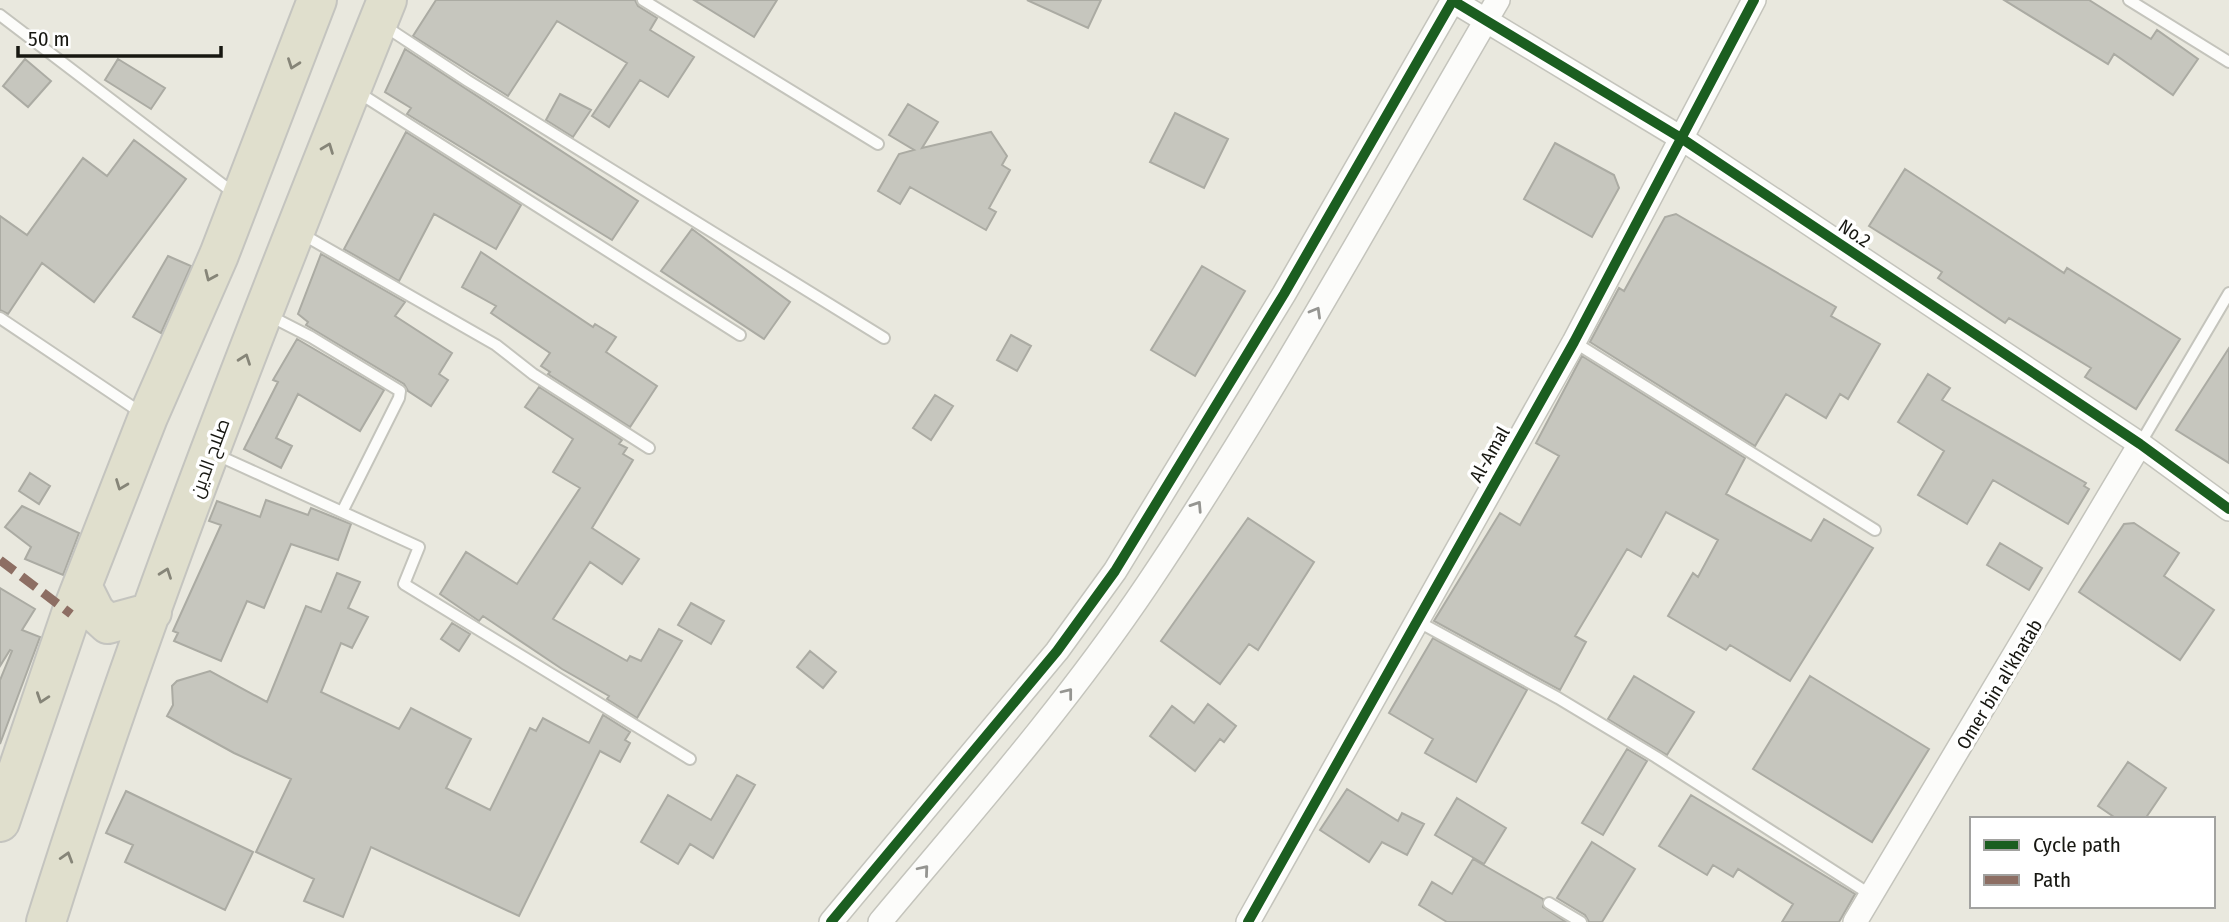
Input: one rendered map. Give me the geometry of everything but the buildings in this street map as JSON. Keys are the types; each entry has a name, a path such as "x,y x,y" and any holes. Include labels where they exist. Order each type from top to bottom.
{"highway":[{"path":"0,822 82,586 148,417 219,255 317,0"},
{"name":"صلاح الدين","path":"46,922 152,612 262,312 382,11"},
{"path":"82,586 95,612 108,624 152,612"}],"street":[{"name":"No.2","path":"1453,0 1492,10 2140,444 2229,509"},
{"path":"831,922 1048,662 1115,571 1284,295 1453,0"},
{"name":"Al-Amal","path":"1248,922 1574,342 1754,0"},
{"path":"880,922 1005,773 1146,586 1267,398 1492,10"},
{"name":"Omer bin al'khatab","path":"1855,922 2140,444"}],"lane":[{"path":"643,0 878,144"},
{"path":"2129,0 2229,62"},
{"path":"382,11 468,81 884,338"},
{"path":"0,15 240,198"},
{"path":"351,88 740,335"},
{"path":"296,231 496,345 533,373 649,448"},
{"path":"2140,444 2229,293"},
{"path":"262,312 312,337 400,391 399,398 343,510"},
{"path":"0,318 148,417"},
{"path":"1574,342 1875,530"},
{"path":"211,453 343,510 419,547 404,584 690,759"},
{"path":"1417,621 1558,698 1656,757 1871,895"},
{"path":"1549,903 1580,922"}],"marked path":[{"path":"0,560 71,614"}],"cycle path":[{"path":"1452,0 1681,138 2140,444 2229,509"},
{"path":"831,922 1057,651 1115,571 1284,294 1453,0"},
{"path":"1248,922 1574,342 1754,0"}]}
